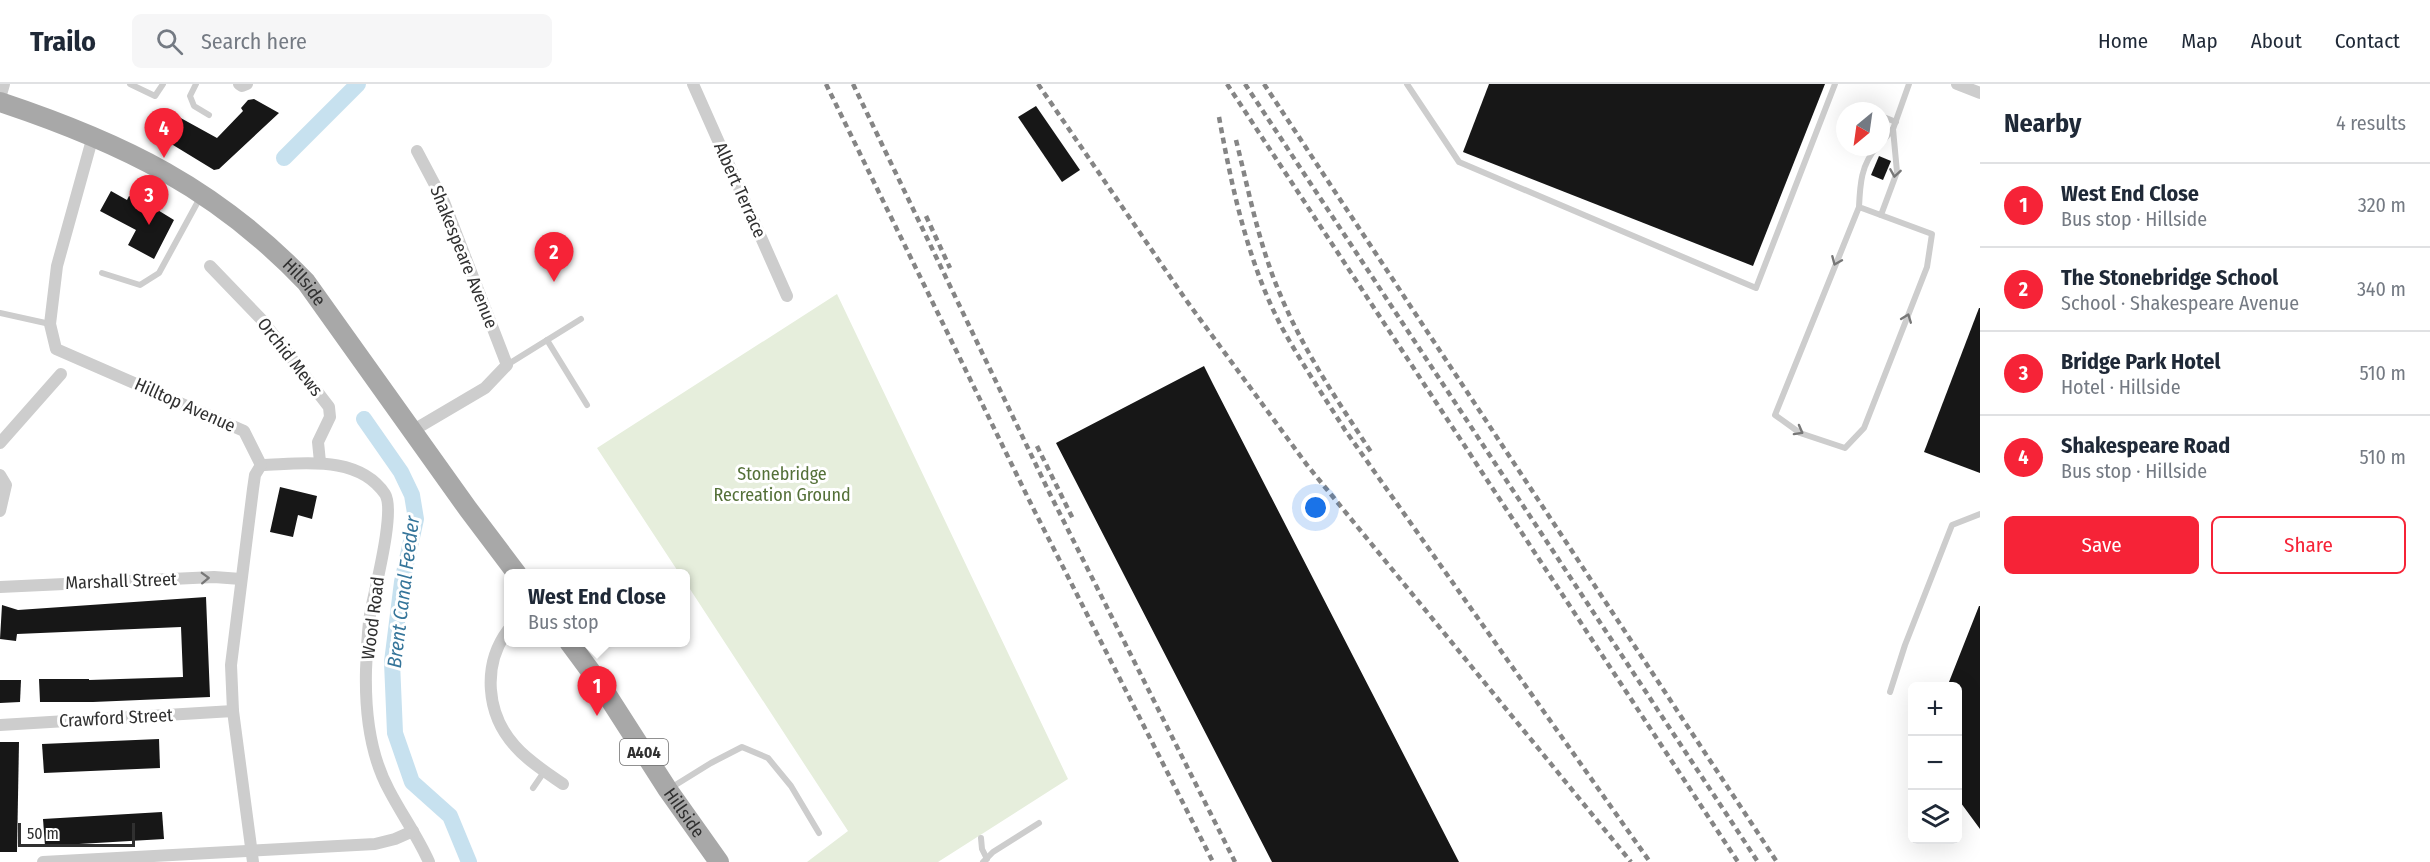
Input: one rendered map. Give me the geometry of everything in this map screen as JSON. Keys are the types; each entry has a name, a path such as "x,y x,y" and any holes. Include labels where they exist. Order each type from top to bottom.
{"main road":[{"name":"Hillside","path":"0,102 93,136 149,162 246,224 276,250 306,282 514,569"},
{"name":"Hillside","path":"573,647 719,862"}],"street":[{"path":"0,98 4,84"},
{"name":"Albert Terrace","path":"693,84 787,296"},
{"path":"1957,84 1980,93"},
{"name":"Hilltop Avenue","path":"93,136 57,266 50,324 56,349 244,430 261,465"},
{"name":"Shakespeare Avenue","path":"417,151 444,202 507,365"},
{"name":"Orchid Mews","path":"210,266 262,320 329,407 330,417 318,442 320,462"},
{"path":"412,431 453,404 485,388 507,365"},
{"path":"0,443 61,374"},
{"name":"Wood Road","path":"261,465 320,462 360,474 375,483 386,496 389,516 370,618 366,672 368,719 376,756 388,788 429,862"},
{"path":"253,856 233,711 231,665 255,475 261,465"},
{"path":"0,474 6,485 0,511"},
{"name":"Marshall Street","path":"0,587 213,578 242,579"},
{"path":"504,636 492,663 489,687 498,721 515,747 563,784"},
{"name":"Crawford Street","path":"0,725 233,711"},
{"path":"43,862 253,856 375,844 413,831"}],"lane":[{"path":"130,84 155,96 162,84"},
{"path":"196,84 190,96 194,106 209,115"},
{"path":"1407,84 1459,162 1756,288 1835,84"},
{"path":"1890,131 1909,84"},
{"path":"1881,215 1897,172 1894,126 1890,123"},
{"path":"1859,207 1932,234 1927,267 1864,428 1845,448 1800,433 1775,415 1808,328 1859,207 1861,179 1869,156"},
{"path":"102,273 140,285 159,273 202,194"},
{"path":"0,314 50,324"},
{"path":"507,365 581,319"},
{"path":"547,340 587,405"},
{"path":"1890,692 1905,645 1952,525 1980,514"},
{"path":"668,790 742,747 768,758 791,786 819,833"},
{"path":"533,788 544,771"},
{"path":"981,838 981,849 985,860 993,852 1039,823"}],"green space":[{"name":"Stonebridge Recreation Ground","path":"837,294 1068,779 938,862 807,862 848,831 690,589 690,569 676,569 597,448"}],"building":[{"path":"1489,84 1825,84 1753,266 1463,152"},
{"path":"254,99 279,113 219,169 214,170 155,134 168,111 217,138 243,111 241,108 248,100"},
{"path":"1036,106 1080,170 1062,182 1018,117"},
{"path":"1879,156 1891,161 1883,180 1871,175"},
{"path":"111,191 127,200 129,196 142,203 143,201 174,220 154,259 128,245 136,230 100,211"},
{"path":"1980,308 1980,473 1924,452"},
{"path":"1204,366 1459,862 1272,862 1056,443"},
{"path":"280,487 317,496 312,519 298,515 293,537 270,532"},
{"path":"206,597 210,697 40,702 39,679 183,677 181,627 17,634 16,641 0,639 2,605 18,610"},
{"path":"1980,606 1980,829 1962,804 1962,682 1949,682"},
{"path":"0,680 21,680 20,702 0,703"},
{"path":"159,739 160,768 44,773 42,744"},
{"path":"0,742 19,742 17,852 0,852"},
{"path":"162,812 164,839 45,846 43,819"}],"waterway":[{"name":"Brent Canal Feeder","path":"284,158 358,84"},
{"name":"Brent Canal Feeder","path":"364,419 401,472 412,495 416,519 402,582 392,662 395,733 412,782 450,816 469,862"}],"railway":[{"path":"826,84 1033,508 1213,862"},
{"path":"853,84 1050,494 1235,862"},
{"path":"1038,84 1186,300 1307,465 1631,862"},
{"path":"1227,84 1738,862"},
{"path":"1245,84 1758,862"},
{"path":"1264,84 1777,862"},
{"path":"1219,117 1235,197 1250,249 1268,299 1288,338 1345,430 1650,862"},
{"path":"1236,140 1260,237 1289,315 1311,357 1373,455"},
{"path":"926,216 950,268"},
{"path":"1037,446 1073,519"}],"place":[{"name":"Shakespeare Road","path":"164,158"},
{"name":"Bridge Park Hotel","path":"149,225"},
{"name":"The Stonebridge School","path":"554,282"},
{"name":"West End Close","path":"597,716"}]}
